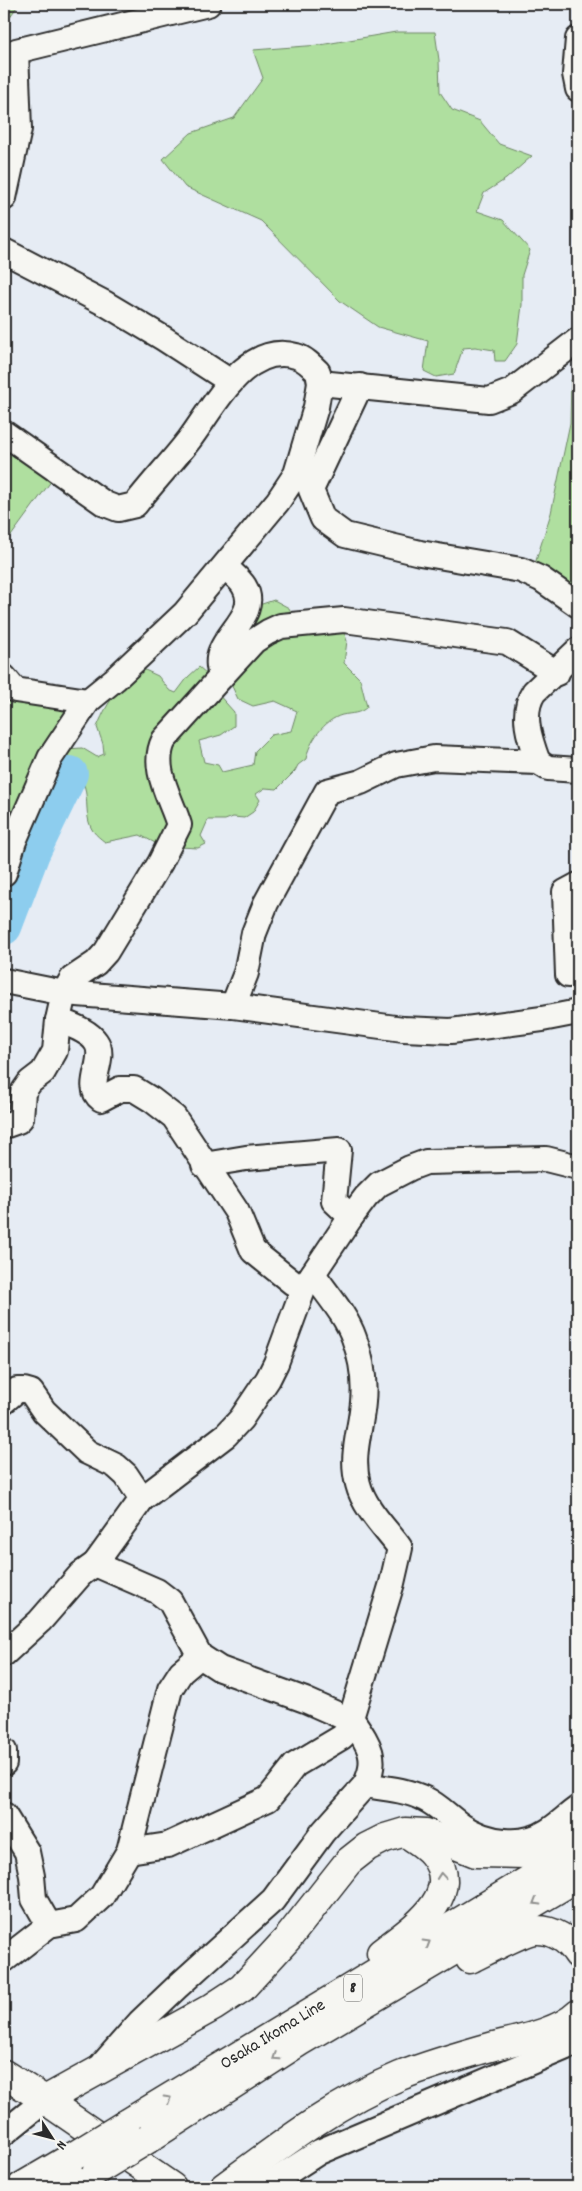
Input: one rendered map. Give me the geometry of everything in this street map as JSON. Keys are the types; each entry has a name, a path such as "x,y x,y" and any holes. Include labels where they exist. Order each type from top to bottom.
{"main road":[{"path":"293,2035 430,1913 440,1894 444,1878 440,1866 426,1847 405,1832"},
{"path":"45,2100 213,2007 242,1988 288,1938 348,1862 367,1846 405,1832 426,1833 476,1853 526,1854 578,1839"},
{"name":"Osaka Ikoma Line","path":"21,2187 74,2156 137,2132 293,2035 578,1850"},
{"name":"Osaka Ikoma Line","path":"293,2035 578,1877"},
{"path":"293,2035 534,1930 552,1932 566,1940 578,1954"},
{"path":"224,2187 311,2123 360,2094 402,2075 447,2059 530,2036 574,2035 578,1995"},
{"path":"4,2074 172,2187"},
{"name":"Osaka Ikoma Line","path":"69,2187 97,2170 137,2132"}],"street":[{"path":"4,198 19,129 16,52 208,4"},
{"path":"578,39 575,74 578,89"},
{"path":"4,251 106,304 231,382"},
{"path":"320,383 489,400 512,391 578,340"},
{"path":"4,433 93,497 118,508 128,508 135,505 188,440 236,375 271,354 282,354 298,356 308,363 318,372 320,383 316,407 296,474 278,501 185,613 115,679 88,701 50,758 14,841 4,873"},
{"path":"360,386 310,490 323,519 345,535 420,553 521,570 541,579 578,605"},
{"path":"221,677 218,665 221,651 245,614 249,602 244,585 225,566"},
{"path":"4,1126 21,1118 23,1092 30,1082 44,1072 55,1051 58,1020 64,993 72,979 96,963 106,952 160,864 179,825 162,779 160,748 168,736 254,641 268,632 289,625 344,620 507,642 557,673"},
{"path":"538,762 532,744 526,709 534,692 557,673 578,650"},
{"path":"4,677 15,690 88,701"},
{"path":"233,1006 246,973 254,933 266,903 327,791 361,782 396,766 434,758 538,762 548,768 578,770"},
{"path":"578,885 565,892 568,975 578,970"},
{"path":"4,982 64,993 233,1006 403,1030 446,1030 542,1019 578,1012"},
{"path":"58,1020 84,1031 96,1042 99,1056 94,1088 98,1096 101,1099 106,1098 120,1089 127,1088 138,1091 174,1117 236,1212 253,1251 293,1283 308,1280"},
{"path":"204,1165 246,1158 339,1150 334,1201 351,1217"},
{"path":"4,1654 40,1621 81,1574 95,1564 142,1499 226,1436 240,1419 268,1379 276,1363 308,1280 351,1217 366,1197 379,1184 426,1162 546,1159 578,1167"},
{"path":"129,1851 168,1845 268,1799 295,1765 342,1737 353,1720 392,1583 400,1548 372,1511 358,1486 354,1464 363,1402 363,1382 359,1356 349,1326 308,1280"},
{"path":"4,1401 16,1390 31,1392 44,1412 87,1452 116,1466 126,1475 142,1499"},
{"path":"95,1564 157,1591 170,1601 200,1656 220,1669 239,1678 305,1700 353,1720 369,1746 374,1762 371,1775 365,1785 323,1832 273,1900 140,2022 98,2070"},
{"path":"4,1960 49,1925 76,1920 102,1896 129,1851 170,1689 181,1672 200,1656"},
{"path":"4,1751 4,1763"},
{"path":"365,1785 404,1792 425,1799 482,1838 503,1841 523,1839 548,1831 578,1808"},
{"path":"4,1815 27,1852 34,1899 49,1925"},
{"path":"265,2187 319,2152 574,2035"},
{"path":"4,2133 45,2100"}],"green space":[{"path":"4,4 19,4 9,18 8,75 10,114 4,120"},
{"path":"396,32 435,32 439,60 440,92 452,110 480,121 499,144 532,156 506,179 484,193 477,211 503,220 530,250 522,275 522,305 517,344 505,361 495,361 494,350 475,347 463,348 454,374 436,377 424,371 428,341 378,327 340,301 261,221 185,187 163,159 191,133 234,118 263,78 253,50 320,45"},
{"path":"578,376 578,594 534,567 551,513 570,423 571,380"},
{"path":"4,446 52,480 11,536 4,531"},
{"path":"274,600 289,608 294,618 343,629 347,641 344,663 360,679 367,707 359,712 335,718 323,727 310,746 306,759 298,765 295,771 277,789 265,788 256,794 260,800 253,812 244,818 233,817 225,820 208,820 201,836 206,844 198,848 161,846 140,835 105,842 94,832 90,825 85,787 82,780 78,774 64,766 66,749 82,748 97,757 104,754 103,744 97,727 115,694 145,670 158,676 169,690 176,693 188,677 199,667 207,674 208,683 234,712 234,726 221,735 199,741 204,762 218,765 222,772 253,765 255,751 271,735 291,731 297,711 275,701 253,706 238,699 231,684 246,660 251,620 259,605"},
{"path":"4,686 70,705 38,757 4,841 5,766"}],"waterway":[{"path":"4,927 32,853 70,774"}]}
